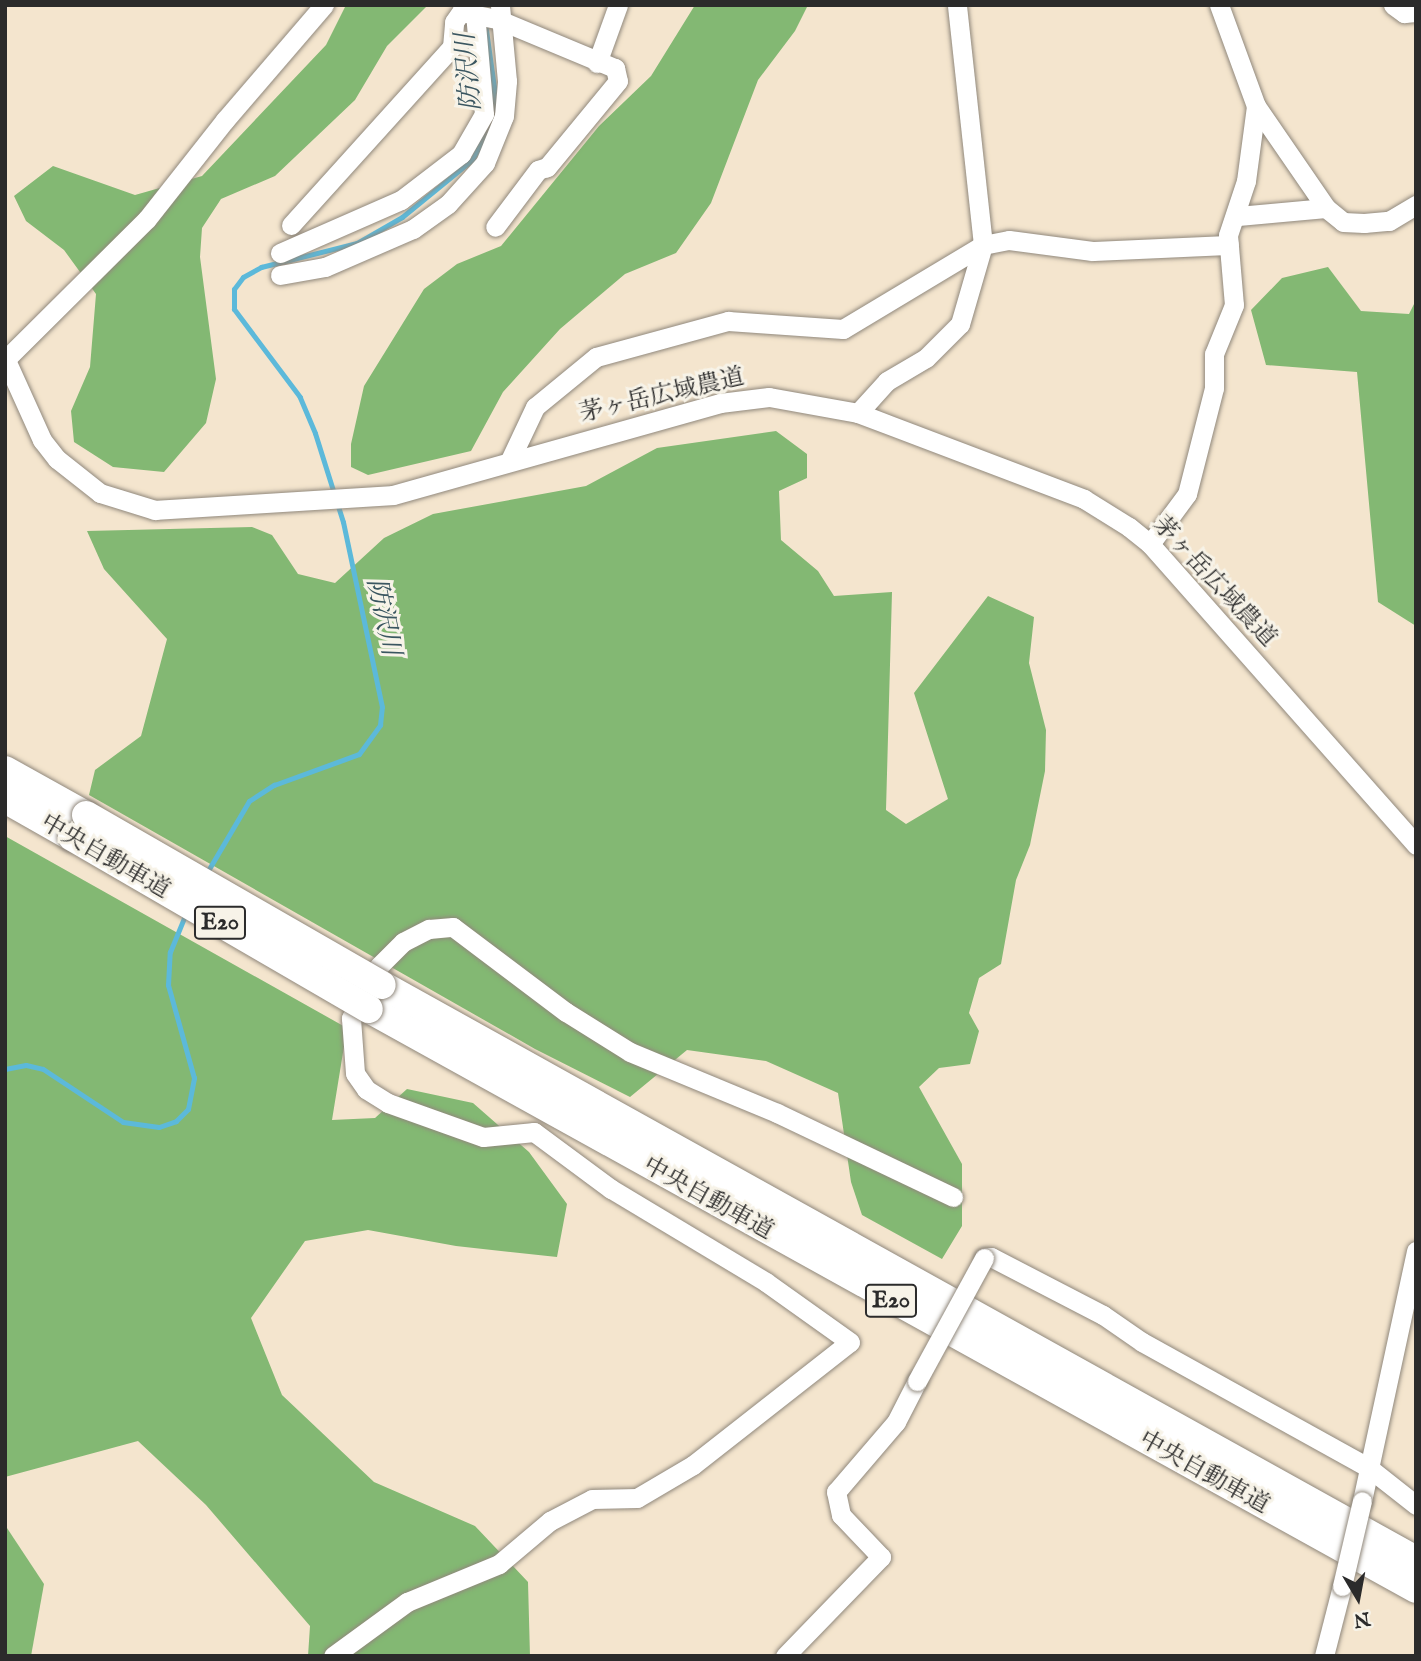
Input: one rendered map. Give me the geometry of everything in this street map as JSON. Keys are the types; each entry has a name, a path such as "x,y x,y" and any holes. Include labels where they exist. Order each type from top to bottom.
{"highway":[{"name":"中央自動車道","path":"5,770 79,826 1416,1590"},
{"name":"中央自動車道","path":"5,799 79,826"},
{"name":"中央自動車道","path":"375,997 1416,1560"}],"street":[{"path":"6,359 147,219 225,120 324,5"},
{"path":"597,63 618,5"},
{"path":"858,413 887,381 926,358 960,324 983,245 957,5"},
{"path":"1219,5 1256,106 1326,208 1343,222 1364,223 1389,221 1416,205"},
{"path":"1393,5 1404,13 1416,12"},
{"path":"291,225 452,47 461,12 491,15 597,63 615,68 618,81 547,167 538,170 495,228"},
{"path":"280,253 401,200 461,154 484,114 491,15"},
{"path":"280,275 325,267 413,229 448,204 485,163 504,116 491,15"},
{"path":"1150,544 1188,494 1214,388 1214,354 1234,305 1229,244 1238,216 1256,106"},
{"path":"1238,216 1326,208"},
{"path":"510,460 535,407 596,357 727,321 843,329 983,245 1009,240 1093,251 1229,244"},
{"name":"茅ヶ岳広域農道","path":"6,359 36,429 57,459 100,494 155,510 393,495 720,403 769,397 858,413 1084,499 1150,544 1416,845"},
{"path":"333,1656 407,1602 499,1564 550,1521 592,1499 636,1498 693,1465 850,1342 766,1282 611,1189 534,1132 483,1137 388,1103 366,1089 355,1073 351,1018 379,966 403,942 429,929 453,927 566,1012 630,1052 777,1114 953,1198"},
{"path":"1324,1656 1362,1501 1416,1251"},
{"path":"785,1656 881,1557 841,1515 836,1492 896,1422 984,1258 991,1257 1103,1315 1142,1342 1369,1468 1416,1505"}],"green space":[{"path":"346,5 428,5 387,46 355,100 275,176 221,199 202,228 200,257 216,379 206,423 164,472 113,467 74,442 71,411 90,367 96,294 64,250 26,221 14,196 53,166 135,195 202,176 326,45"},
{"path":"695,5 808,5 795,31 758,80 711,203 676,253 625,274 560,329 503,392 471,451 368,475 351,467 351,444 364,386 424,289 457,264 501,246 599,126 651,76"},
{"path":"1328,267 1361,311 1409,314 1416,300 1416,626 1378,602 1357,372 1266,365 1251,310 1282,278"},
{"path":"776,431 807,454 807,478 779,491 781,540 818,571 834,596 892,592 886,810 906,824 948,799 914,693 988,596 1034,617 1029,663 1046,730 1045,771 1030,845 1016,880 1001,964 979,978 969,1013 979,1031 970,1064 939,1068 919,1087 962,1164 962,1226 942,1259 862,1215 851,1182 838,1093 766,1061 687,1050 630,1097 535,1049 89,795 95,770 141,736 167,639 104,569 87,531 252,527 272,535 298,574 335,583 384,538 433,514 586,486 657,448"},
{"path":"5,836 347,1028 332,1120 375,1118 407,1089 473,1103 529,1152 567,1204 557,1257 456,1246 368,1230 305,1241 251,1318 282,1395 374,1482 475,1526 528,1582 530,1656 308,1656 310,1626 206,1505 138,1441 5,1477"},
{"path":"5,1525 44,1584 31,1656 5,1656"}],"waterway":[{"name":"防沢川","path":"485,23 494,87 493,113"},
{"name":"防沢川","path":"206,874 249,801 274,785 359,754 380,725 382,707 343,522 315,433 300,397 234,309 234,289 243,277 261,267 357,243 402,217 472,160 490,126"},
{"name":"防沢川","path":"5,1069 26,1065 43,1069 123,1122 159,1127 176,1121 188,1109 194,1078 168,985 170,952 186,913"}]}
